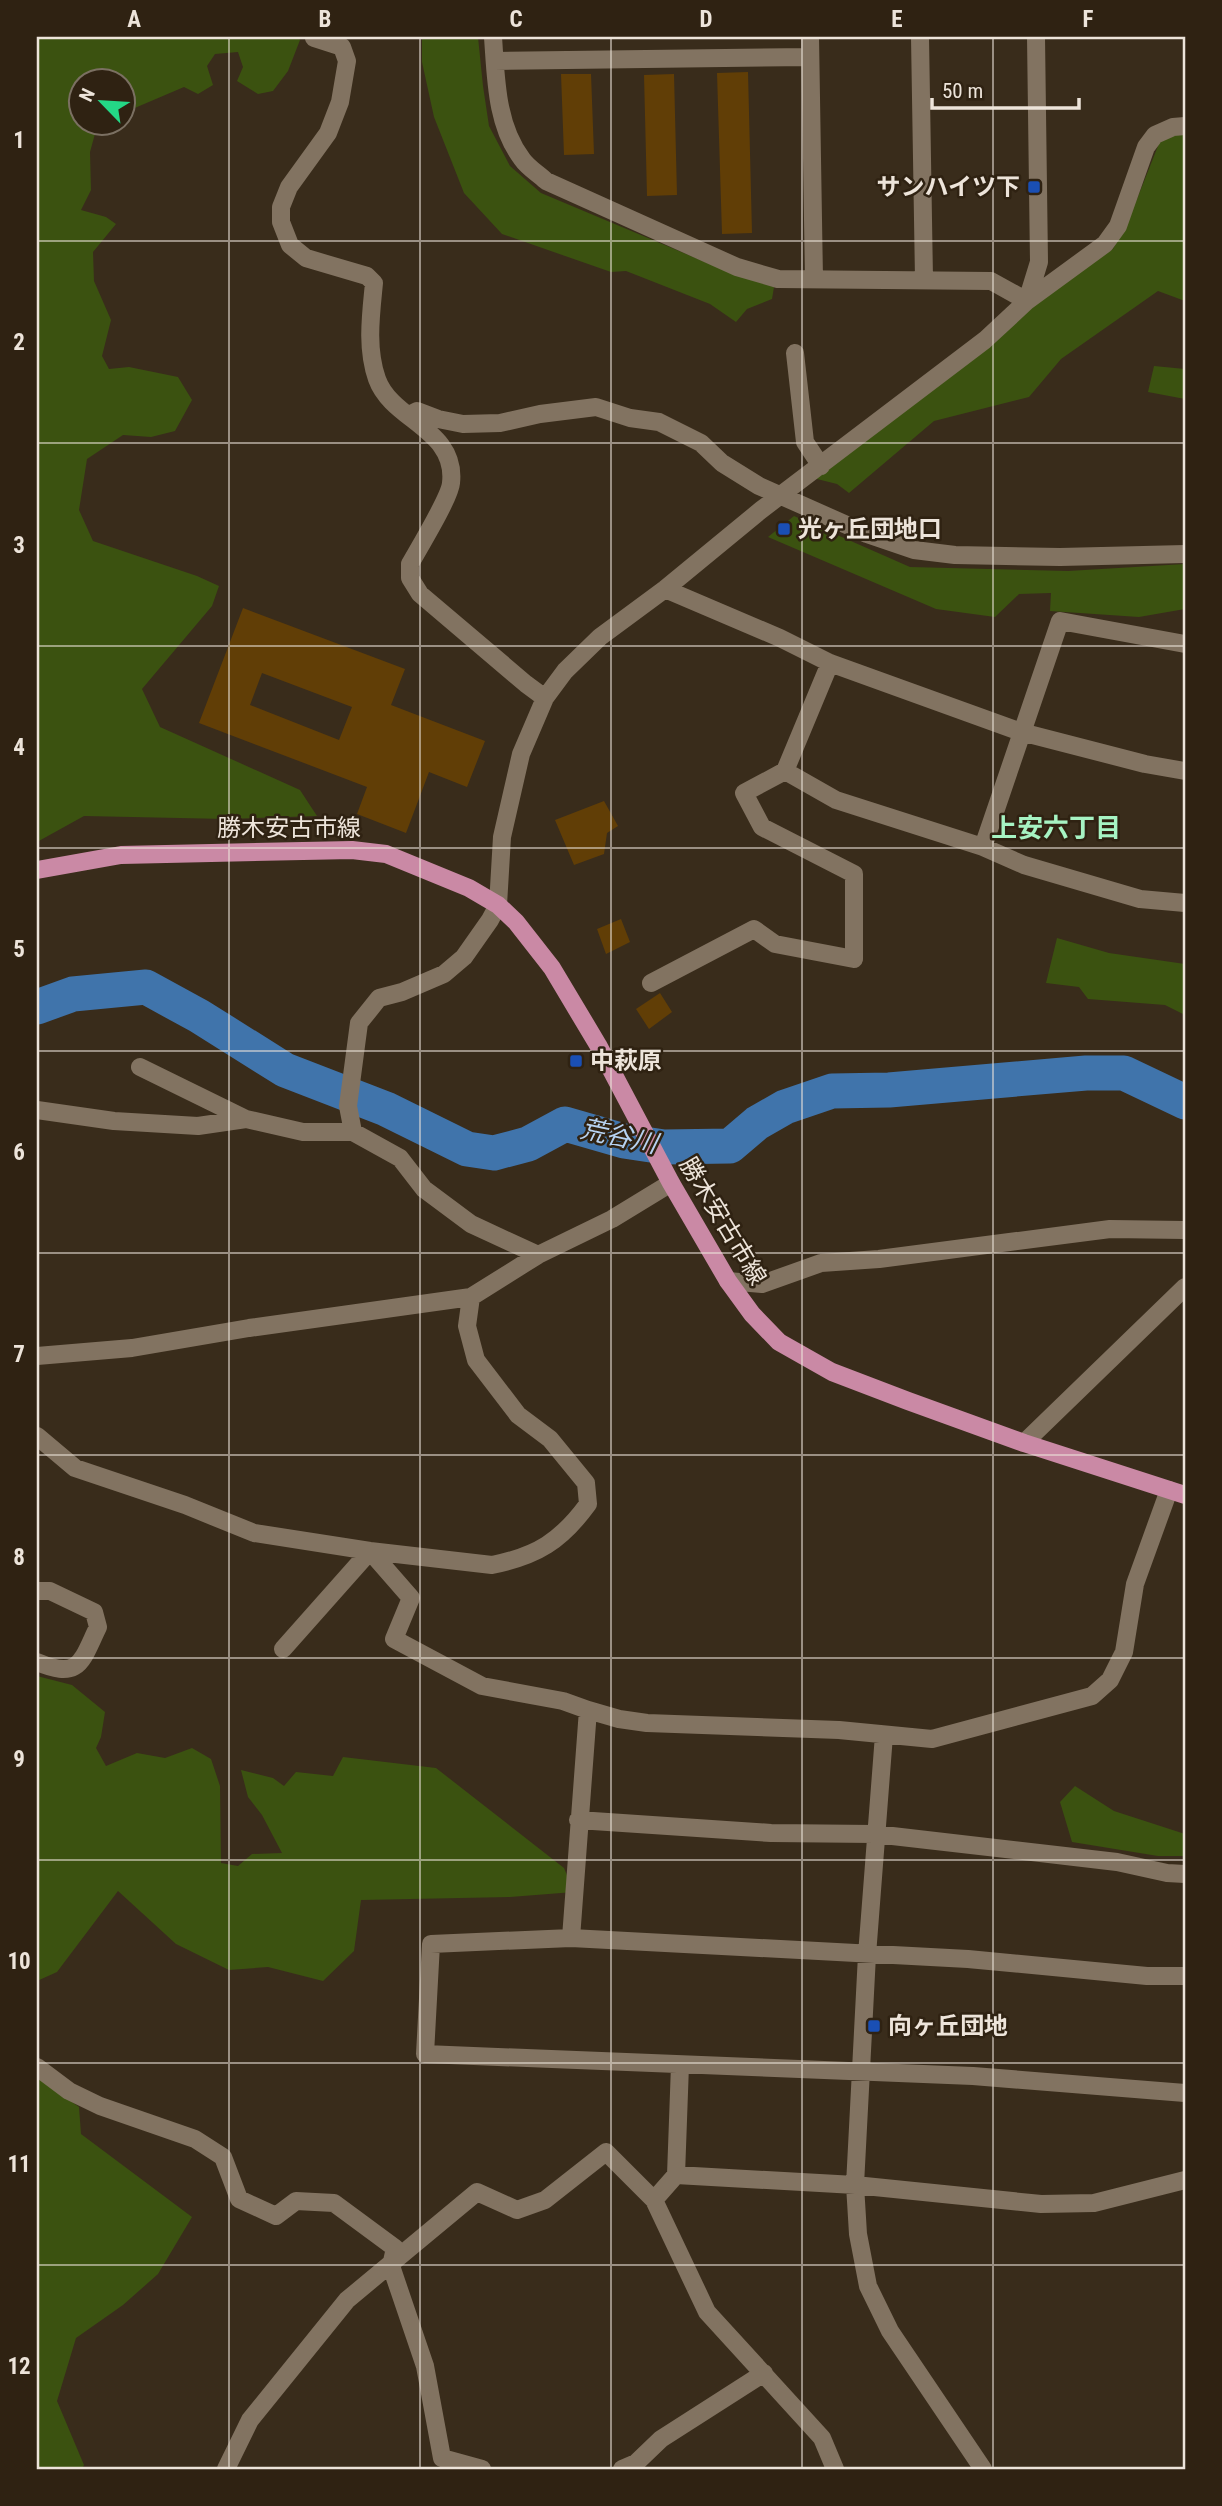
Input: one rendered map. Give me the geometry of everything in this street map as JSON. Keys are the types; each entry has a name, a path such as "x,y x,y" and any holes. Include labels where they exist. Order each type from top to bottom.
{"main road":[{"name":"勝木安古市線","path":"37,870 121,855 352,849 386,854 469,888 498,905 516,922 552,968 598,1045 635,1118 728,1281 752,1314 779,1342 801,1356 857,1382 1024,1443 1177,1492"}],"street":[{"path":"493,37 497,87 506,131 523,160 547,181 737,267 778,279 991,281 1027,301"},
{"path":"810,37 814,279"},
{"path":"920,37 924,279"},
{"path":"1027,301 1039,262 1036,37"},
{"path":"314,38 342,47 347,61 342,92 328,133 289,187 281,207 281,222 290,244 306,258 367,275 373,283 369,338 377,379 386,394 443,446 451,463 451,486 410,564 411,578 420,594 545,698"},
{"path":"495,61 810,57"},
{"path":"353,1132 348,1107 359,1023 379,998 444,974 464,957 490,920 498,905 502,837 521,754 545,698 565,671 600,637 665,589 761,510 985,340 1027,301 1105,244 1118,226 1146,147 1155,135 1172,127 1185,126"},
{"path":"795,353 806,442 821,466"},
{"path":"409,415 416,411 463,424 500,423 540,414 596,407 630,418 659,422 701,443 722,463 760,486 867,534 914,550 955,555 1023,557 1185,554"},
{"path":"665,589 780,638 830,663 1021,732 1145,764 1185,771"},
{"path":"983,847 1059,621 1185,644"},
{"path":"652,983 754,929 775,944 854,959 854,874 762,827 744,793 785,771 830,663"},
{"path":"785,771 835,800 983,847 1024,865 1140,899 1185,903"},
{"path":"140,1067 246,1119 303,1132 353,1132 400,1158 424,1189 471,1224 538,1255"},
{"path":"37,1110 114,1121 198,1126 246,1119"},
{"path":"37,1356 132,1348 249,1328 471,1297 538,1255 612,1219 667,1176"},
{"path":"728,1281 762,1284 821,1262 879,1259 1110,1229 1185,1230"},
{"path":"1024,1443 1185,1287"},
{"path":"37,1436 75,1468 185,1505 254,1533 370,1551 492,1565 509,1562 556,1541 588,1504 586,1483 550,1439 518,1415 476,1360 467,1326 471,1297"},
{"path":"370,1551 411,1598 394,1639 482,1686 563,1701 619,1719 648,1723 839,1730 932,1739 1092,1696 1110,1680 1124,1652 1135,1584 1177,1492"},
{"path":"283,1649 370,1551"},
{"path":"37,1591 50,1591 94,1612 98,1627 83,1657 72,1669 58,1670 37,1662"},
{"path":"571,1938 588,1710"},
{"path":"884,1735 867,1955 855,2185 858,2234 868,2287 890,2331 983,2469"},
{"path":"578,1820 771,1833 875,1834 1117,1862 1167,1873 1185,1874"},
{"path":"1185,1976 1147,1976 968,1959 571,1938 431,1944 425,2054 973,2076 1185,2093"},
{"path":"653,2200 676,2175 680,2065"},
{"path":"37,2067 69,2091 100,2106 195,2139 223,2157 239,2199 276,2216 296,2201 334,2203 395,2248 391,2266 425,2366 442,2458 482,2469"},
{"path":"226,2469 250,2420 347,2300 477,2192 517,2210 545,2200 606,2152 653,2200 707,2312 822,2438 835,2469"},
{"path":"676,2175 855,2185 1041,2204 1094,2203 1185,2180"},
{"path":"622,2469 636,2463 661,2439 764,2373"}],"green space":[{"path":"37,37 298,37 300,40 288,71 273,91 258,94 237,81 243,67 238,52 215,54 207,66 213,85 198,94 184,87 136,107 136,66 66,66 66,136 94,136 90,152 91,190 81,210 106,217 116,224 93,252 94,281 111,320 102,356 109,369 129,367 178,377 192,400 175,431 151,437 123,435 87,459 79,510 93,541 219,586 212,606 142,689 160,727 300,790 317,816 227,819 84,816 37,842"},
{"path":"422,37 478,37 489,126 510,166 541,193 736,275 774,287 772,299 747,309 736,322 710,304 626,271 611,272 502,234 464,193 434,117 422,62"},
{"path":"1185,131 1185,301 1158,291 1061,359 1029,397 934,421 849,493 837,484 809,477 1053,288 1113,249 1160,141"},
{"path":"1154,366 1185,369 1185,399 1148,392"},
{"path":"794,516 910,567 1068,571 1185,564 1185,609 1139,617 1050,611 1051,593 1019,594 995,617 936,609 768,537"},
{"path":"1057,938 1109,953 1185,964 1185,1015 1165,1005 1088,999 1079,987 1046,983"},
{"path":"37,1676 72,1685 105,1712 101,1737 96,1748 106,1766 137,1753 165,1758 192,1748 211,1759 220,1786 221,1863 238,1866 252,1854 282,1853 262,1815 248,1797 241,1770 273,1778 284,1786 296,1772 333,1776 343,1757 436,1768 564,1868 574,1892 510,1897 361,1900 354,1951 323,1981 268,1967 229,1970 176,1944 118,1891 57,1972 37,1981"},
{"path":"1075,1786 1114,1811 1185,1834 1185,1856 1158,1856 1072,1842 1060,1802"},
{"path":"37,2077 79,2107 81,2134 192,2217 158,2274 123,2305 76,2338 57,2401 84,2465 82,2469 37,2469"}],"building":[{"path":"748,72 752,233 722,234 717,73"},
{"path":"561,74 591,74 594,154 564,155"},
{"path":"674,74 677,195 647,196 644,75"},
{"path":"243,608 405,669 391,705 485,741 467,787 429,772 406,833 357,814 367,787 199,723","holes":["262,673 352,707 339,740 250,705"]},
{"path":"604,801 618,826 607,833 604,854 574,865 555,820"},
{"path":"621,919 630,942 606,954 597,929"},
{"path":"660,993 672,1012 649,1029 636,1009"}],"waterway":[{"name":"荒谷川","path":"37,1007 73,994 146,987 199,1016 285,1070 386,1109 467,1149 494,1153 528,1144 565,1124 624,1141 664,1147 730,1146 757,1123 785,1107 832,1091 889,1090 1086,1073 1124,1073 1185,1102"}],"place":[{"name":"サンハイツ下","path":"1034,187"},
{"name":"光ヶ丘団地口","path":"784,529"},
{"name":"中萩原","path":"576,1061"},
{"name":"向ヶ丘団地","path":"874,2026"}],"district":[{"name":"上安六丁目","path":"1056,828"}]}
